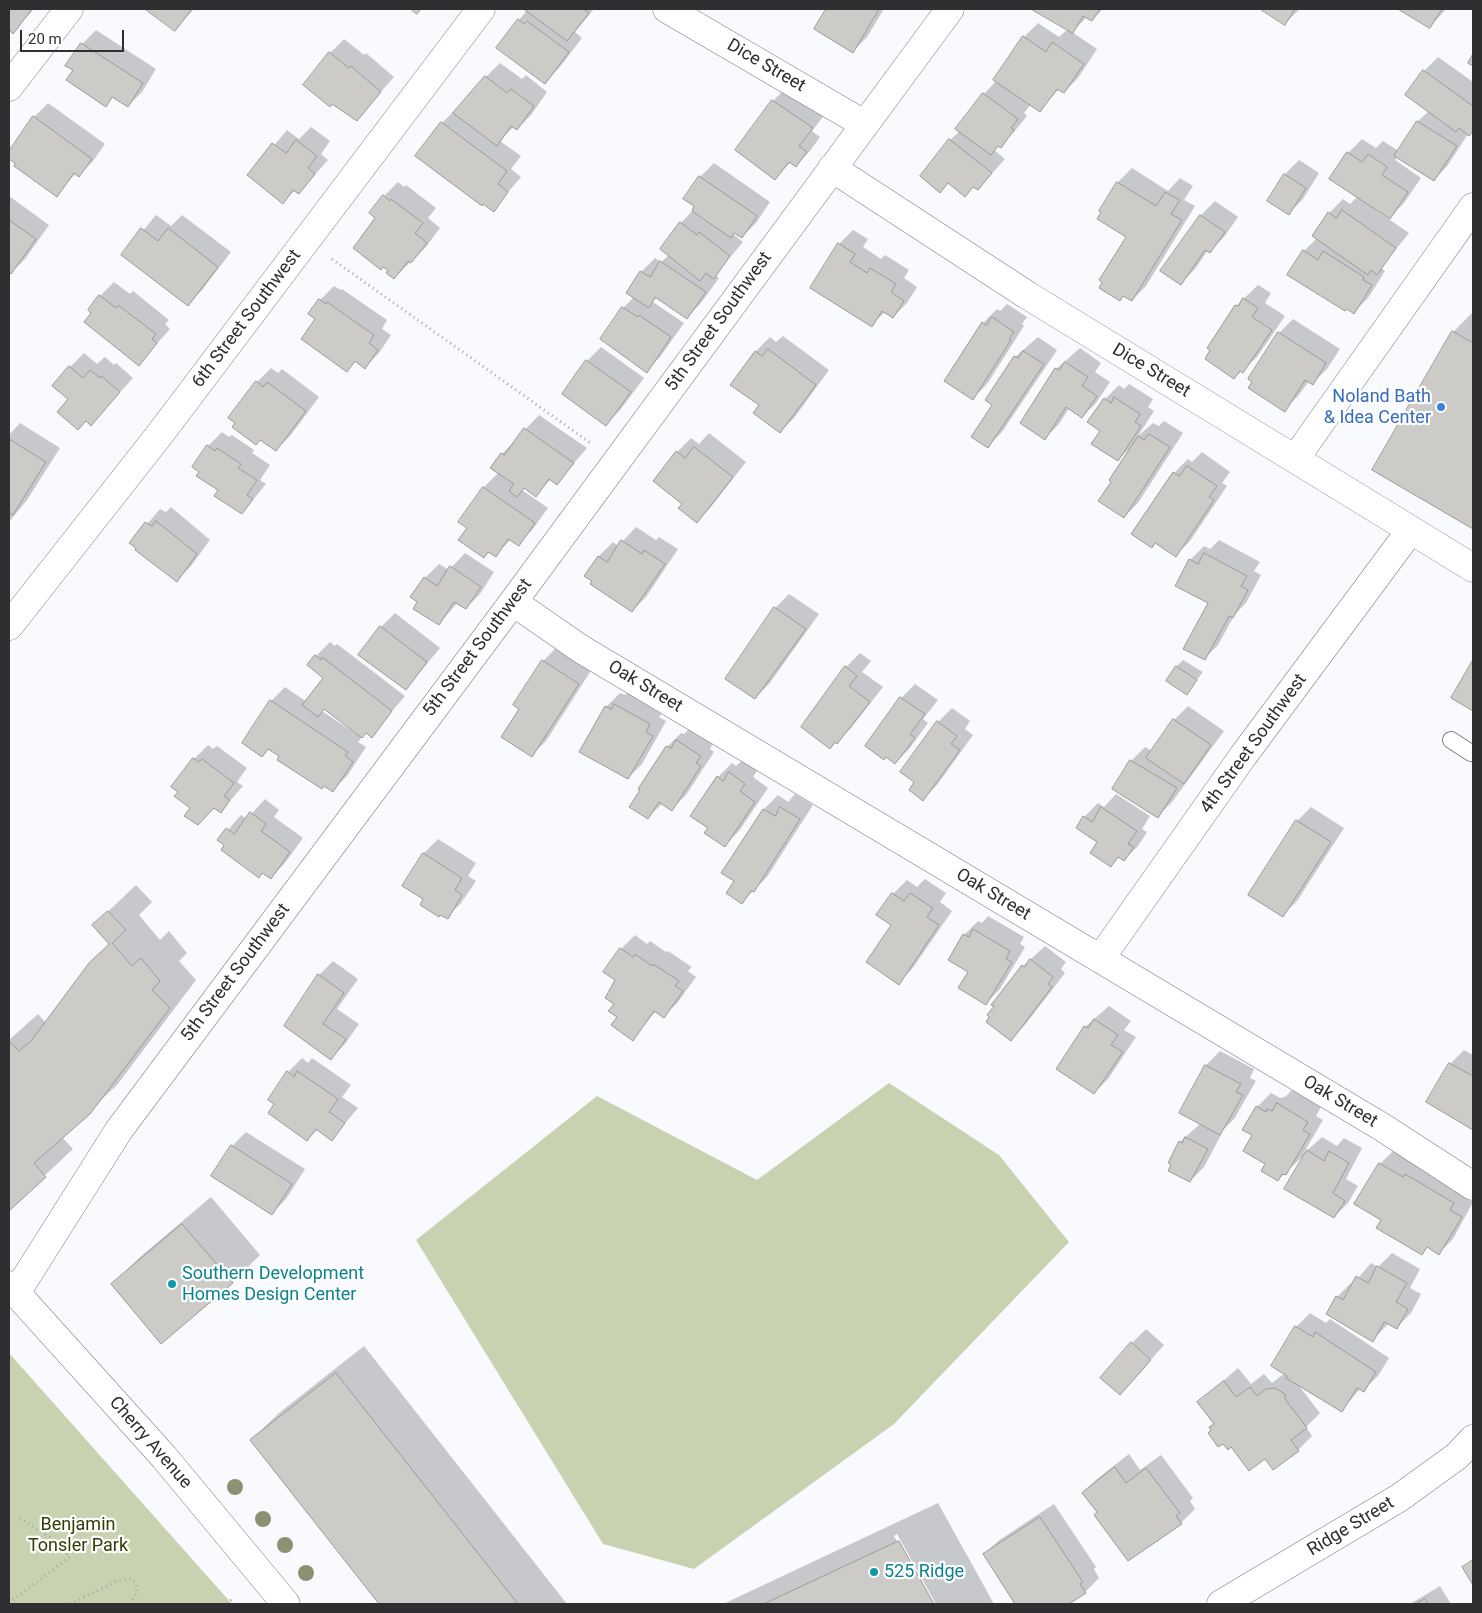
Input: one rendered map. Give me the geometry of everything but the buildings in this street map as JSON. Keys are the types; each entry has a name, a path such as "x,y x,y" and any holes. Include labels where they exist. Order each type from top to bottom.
{"street":[{"path":"9,87 69,9"},
{"name":"6th Street Southwest","path":"9,626 172,418 481,9"},
{"name":"Dice Street","path":"668,9 864,124"},
{"name":"5th Street Southwest","path":"11,1294 119,1130 513,602 950,9"},
{"name":"Dice Street","path":"832,168 1027,295 1473,568"},
{"path":"1295,459 1473,207"},
{"name":"4th Street Southwest","path":"1100,959 1243,756 1410,531"},
{"name":"Oak Street","path":"513,602 581,649 1382,1127 1473,1186"},
{"name":"Cherry Avenue","path":"11,1294 164,1458 286,1604"},
{"name":"Ridge Street","path":"1222,1604 1398,1498 1457,1456 1473,1439"}],"lane":[{"path":"1451,740 1472,752"}],"path":[{"path":"325,254 600,450"},
{"path":"9,1603 70,1557 61,1544 18,1517"},
{"path":"70,1604 117,1581 129,1578 135,1582 138,1592 130,1604"},
{"path":"227,1604 234,1597"}],"green space":[{"path":"889,1083 999,1155 1069,1242 894,1424 694,1569 603,1544 416,1240 597,1096 757,1180"},
{"name":"Benjamin Tonsler Park","path":"9,1353 232,1604 9,1604"}],"place":[{"name":"Noland Bath & Idea Center","path":"1441,407"},
{"name":"Southern Development Homes Design Center","path":"172,1284"},
{"name":"525 Ridge","path":"874,1572"}]}
